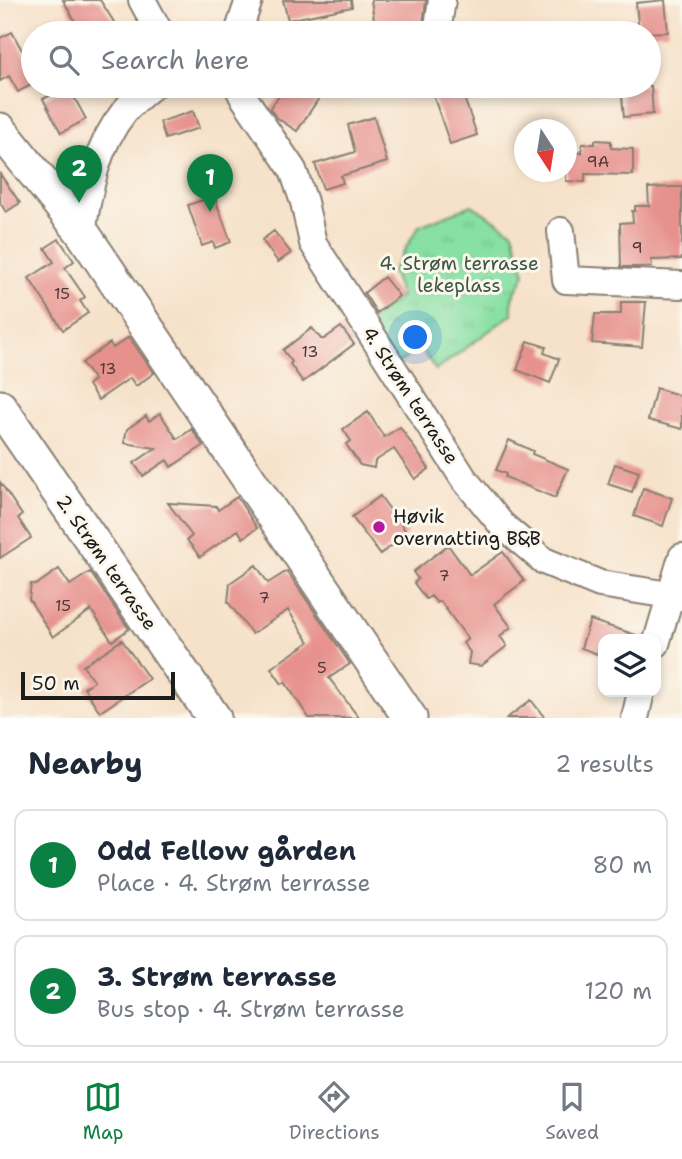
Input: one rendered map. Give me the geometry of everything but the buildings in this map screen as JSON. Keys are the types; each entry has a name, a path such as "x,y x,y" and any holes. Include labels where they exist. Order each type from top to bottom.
{"main road":[{"path":"0,130 82,232 410,718"},
{"name":"2. Strøm terrasse","path":"0,407 214,718"}],"street":[{"path":"142,0 153,21"},
{"path":"242,21 249,0"},
{"path":"439,21 442,0"},
{"path":"82,232 90,186 103,143 124,111 139,98"},
{"name":"4. Strøm terrasse","path":"244,98 293,170 304,202 313,243 464,479 502,525 544,561 600,584 676,596"},
{"path":"561,231 566,280 682,285"},
{"path":"660,634 676,596 682,557"},
{"path":"635,718 640,697"}],"green space":[{"name":"4. Strøm terrasse lekeplass","path":"472,205 513,232 525,274 512,298 512,314 436,370 421,349 393,366 365,325 401,296 392,271 419,226"}],"place":[{"name":"3. Strøm terrasse","path":"79,203"},
{"name":"Odd Fellow gården","path":"210,212"},
{"name":"Høvik overnatting B&B","path":"379,527"}]}
